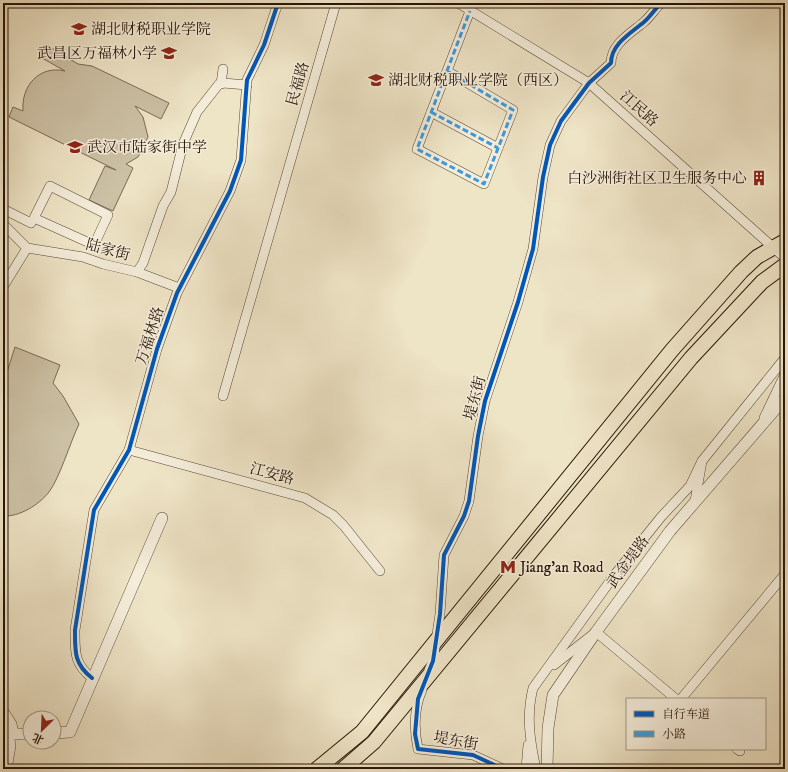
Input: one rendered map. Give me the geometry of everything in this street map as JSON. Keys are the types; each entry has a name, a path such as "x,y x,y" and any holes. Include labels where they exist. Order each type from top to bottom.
{"main road":[{"path":"318,769 362,732 672,350 741,272 757,257 779,245"},
{"path":"343,769 374,742 691,358 762,282 785,265"}],"street":[{"name":"万福林路","path":"92,678 80,669 75,649 75,630 94,510 129,450 157,349 179,288 230,191 241,160 247,80 264,45 278,3"},
{"name":"民福路","path":"224,396 336,3"},
{"name":"江民路","path":"458,3 589,82 779,245 785,258"},
{"name":"堤东街","path":"503,769 473,754 418,749 415,734 418,699 433,661 440,614 444,554 464,516 469,501 478,436 485,401 518,302 533,249 543,177 550,145 560,121 589,82 611,63 611,55 628,34 645,22 661,3"},
{"path":"447,71 513,110 484,184 416,149 470,11"},
{"path":"137,272 143,263 163,206 170,192 184,144 197,112 221,84 222,69"},
{"path":"221,84 247,85"},
{"path":"431,112 498,148"},
{"path":"3,208 31,223 50,186 108,215 94,245 34,218"},
{"path":"3,224 27,248 3,287"},
{"name":"陆家街","path":"27,248 83,257 103,264 137,272 179,288"},
{"path":"536,769 530,736 528,707 533,688 576,631 616,573 661,517 690,486 702,461 785,358"},
{"path":"762,423 785,374"},
{"name":"武金堤路","path":"547,769 548,728 553,695 596,632 670,531 785,398"},
{"name":"江安路","path":"129,450 305,498 333,514 380,571"},
{"path":"695,501 702,461"},
{"path":"62,732 70,732 162,518"},
{"path":"682,698 785,574"},
{"path":"542,675 596,632 675,698"},
{"path":"3,710 12,724 9,733 12,746 7,769"},
{"path":"9,733 22,734"},
{"path":"526,769 530,736"}],"shaded area":[{"path":"50,47 78,64 92,66 169,103 161,119 135,106 143,117 148,137 138,157 126,164 133,168 113,211 89,200 105,166 116,170 9,117 13,107 23,111 25,93 34,79 40,74 47,71 65,71 42,58"},
{"path":"15,347 60,365 53,383 63,396 79,424 61,469 53,486 45,497 34,506 22,512 9,516 3,516 3,371 8,369"}],"marked path":[{"path":"447,71 513,110 484,184 417,149 470,11"},
{"path":"431,112 498,148"}],"cycle path":[{"path":"92,678 82,668 77,657 75,630 94,510 129,450 157,349 177,293 230,191 241,160 247,80 264,45 278,3"},
{"path":"503,769 473,755 418,749 415,734 418,699 433,661 440,614 444,555 464,516 469,501 478,436 485,401 518,302 533,249 543,177 550,145 561,121 589,83 611,63 614,50 628,35 646,20 661,3"}],"place":[{"name":"湖北财税职业学院","path":"79,29"},
{"name":"武昌区万福林小学","path":"169,53"},
{"name":"湖北财税职业学院（西区）","path":"376,80"},
{"name":"武汉市陆家街中学","path":"75,147"},
{"name":"白沙洲街社区卫生服务中心","path":"759,178"},
{"name":"Jiang'an Road","path":"508,567"}]}
